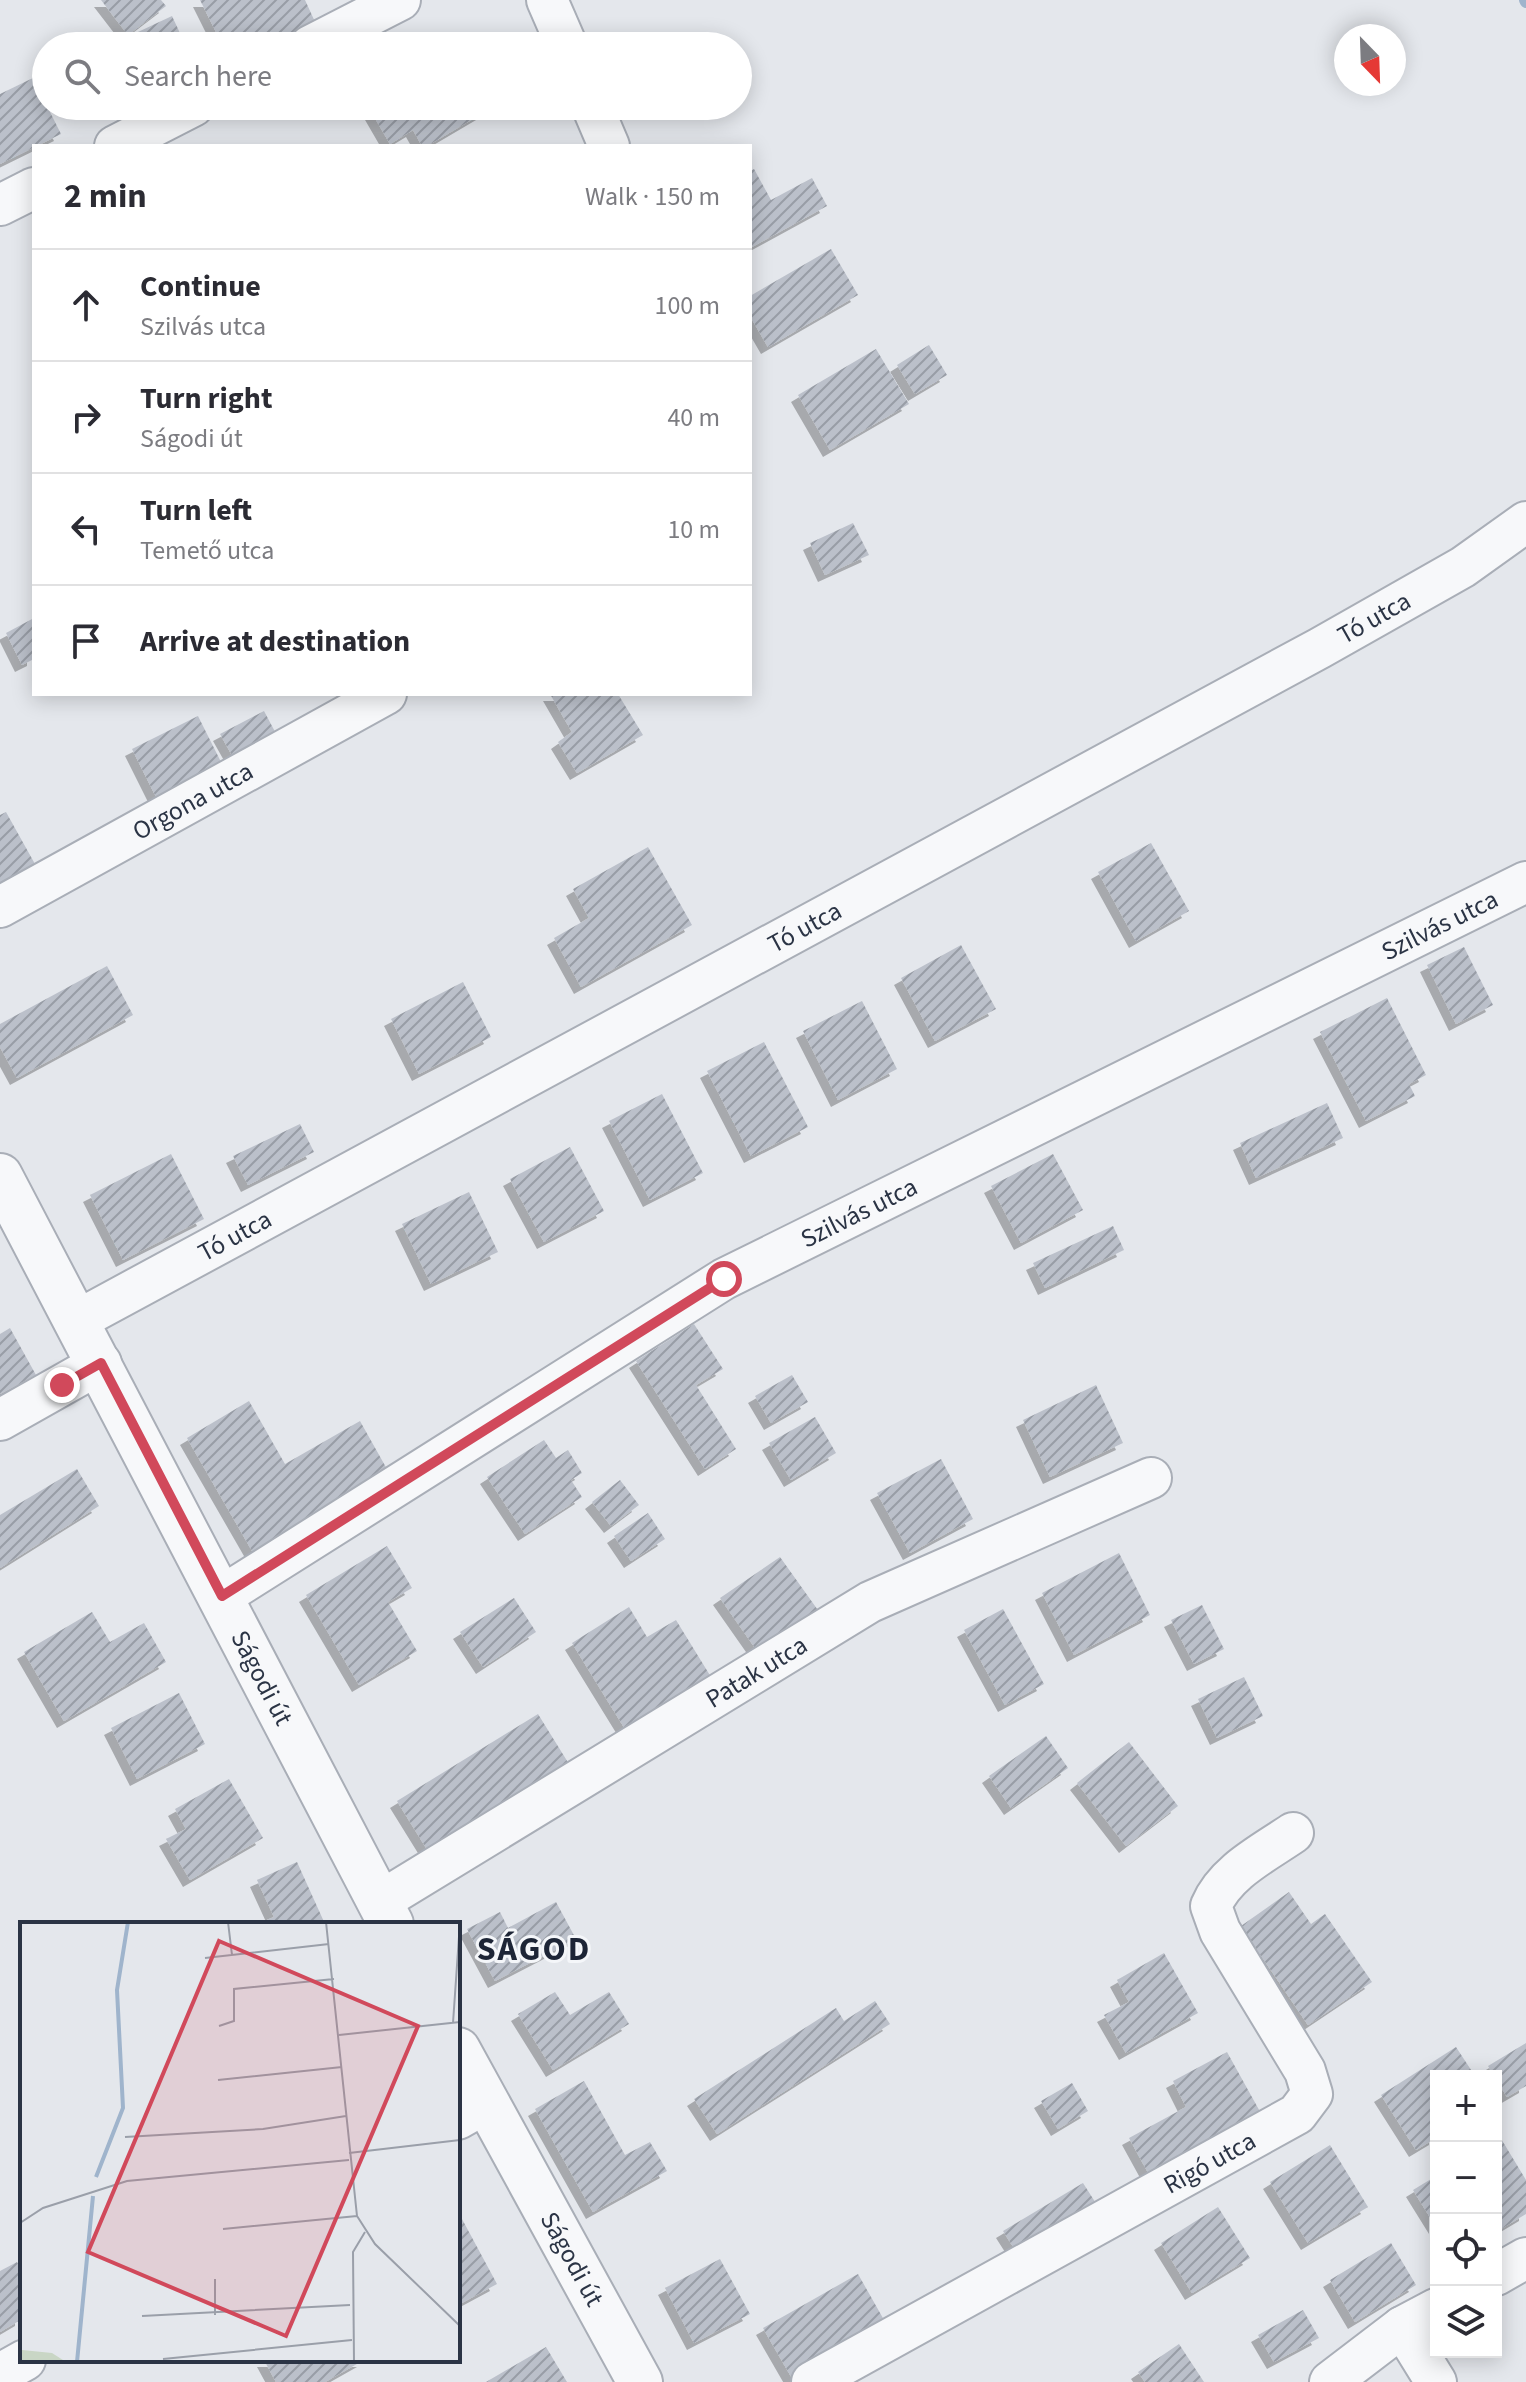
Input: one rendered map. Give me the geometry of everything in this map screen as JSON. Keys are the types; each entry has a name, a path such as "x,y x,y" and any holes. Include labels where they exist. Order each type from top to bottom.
{"street":[{"path":"337,32 400,0"},
{"path":"547,0 561,32"},
{"path":"119,144 166,120"},
{"path":"598,120 608,144"},
{"path":"0,205 32,189"},
{"name":"Tó utca","path":"78,1320 1320,648 1463,567 1526,522"},
{"name":"Orgona utca","path":"0,907 382,696"},
{"name":"Szilvás utca","path":"222,1596 724,1279 1526,882"},
{"name":"Ságodi út","path":"0,1176 101,1363 385,1913"},
{"path":"0,1420 101,1363"},
{"name":"Patak utca","path":"385,1913 870,1602 1151,1478"},
{"name":"Rigó utca","path":"812,2382 1297,2114 1312,2094 1305,2071 1220,1931 1211,1906 1218,1890 1238,1871 1293,1833"},
{"name":"Ságodi út","path":"460,2059 472,2111 640,2382"},
{"path":"1502,2272 1526,2258"},
{"path":"1330,2382 1419,2318 1436,2382"},
{"path":"0,2374 21,2362"}],"building":[{"path":"101,0 161,0 166,6 132,32 126,32"},
{"path":"200,0 305,0 316,24 299,32 216,32"},
{"path":"172,16 179,32 138,32"},
{"path":"32,78 32,120 54,120 61,134 41,144 32,144 32,148 0,164 0,94"},
{"path":"376,120 471,120 430,144 421,144 413,130 390,144"},
{"path":"752,170 771,200 812,178 827,206 752,247"},
{"path":"831,249 858,295 768,347 752,319 752,295"},
{"path":"929,345 947,375 915,394 897,365"},
{"path":"876,349 909,404 830,450 798,395"},
{"path":"853,523 869,555 825,575 810,543"},
{"path":"32,619 32,660 22,665 6,633"},
{"path":"551,696 619,696 643,735 577,773 558,742 572,732"},
{"path":"264,711 281,743 238,766 220,734"},
{"path":"198,716 227,774 161,807 132,749"},
{"path":"6,812 40,873 0,894 0,815"},
{"path":"1151,843 1189,911 1136,941 1098,872"},
{"path":"648,847 692,925 581,987 554,938 589,918 573,889"},
{"path":"961,945 996,1009 935,1041 901,978"},
{"path":"1464,947 1493,1005 1456,1024 1427,965"},
{"path":"107,966 133,1015 17,1078 0,1047 0,1024"},
{"path":"463,982 491,1037 419,1074 391,1019"},
{"path":"1387,998 1426,1075 1409,1084 1415,1096 1366,1121 1320,1032"},
{"path":"862,1001 897,1069 838,1100 803,1031"},
{"path":"764,1042 808,1127 751,1156 707,1071"},
{"path":"662,1094 703,1173 650,1200 609,1121"},
{"path":"1327,1103 1343,1138 1256,1178 1240,1143"},
{"path":"300,1124 314,1152 248,1185 233,1156"},
{"path":"570,1147 604,1211 544,1242 510,1179"},
{"path":"171,1154 204,1219 123,1260 90,1195"},
{"path":"1053,1154 1083,1210 1021,1243 991,1186"},
{"path":"469,1192 498,1252 431,1284 402,1224"},
{"path":"1113,1226 1124,1250 1045,1288 1033,1263"},
{"path":"694,1324 723,1369 696,1385 736,1449 705,1469 636,1361"},
{"path":"10,1328 36,1375 0,1394 0,1334"},
{"path":"792,1375 808,1402 771,1423 755,1396"},
{"path":"1096,1385 1123,1443 1050,1477 1023,1420"},
{"path":"249,1401 285,1464 360,1421 392,1478 255,1556 187,1438"},
{"path":"815,1417 836,1453 791,1480 769,1443"},
{"path":"544,1440 556,1458 568,1450 582,1473 571,1480 582,1497 525,1534 487,1477"},
{"path":"941,1459 973,1519 910,1553 877,1493"},
{"path":"77,1469 99,1506 0,1568 0,1515"},
{"path":"620,1480 639,1505 611,1526 592,1502"},
{"path":"648,1513 665,1539 631,1561 614,1536"},
{"path":"387,1546 412,1588 388,1602 417,1651 359,1685 306,1595"},
{"path":"1119,1553 1150,1615 1074,1655 1042,1593"},
{"path":"780,1557 820,1613 760,1655 720,1598"},
{"path":"514,1598 536,1632 483,1667 460,1632"},
{"path":"1202,1605 1224,1649 1194,1664 1171,1620"},
{"path":"629,1607 647,1637 676,1620 711,1677 625,1729 572,1643"},
{"path":"1003,1609 1044,1684 1005,1705 964,1630"},
{"path":"92,1612 110,1642 144,1623 166,1662 64,1721 24,1652"},
{"path":"1244,1677 1263,1716 1217,1738 1198,1699"},
{"path":"179,1693 205,1744 137,1779 111,1728"},
{"path":"538,1714 569,1764 428,1851 397,1801"},
{"path":"1046,1736 1068,1768 1011,1808 989,1776"},
{"path":"1129,1742 1178,1806 1126,1846 1077,1783"},
{"path":"229,1779 263,1838 190,1880 166,1839 186,1829 175,1809"},
{"path":"297,1862 324,1922 263,1922 274,1917 257,1880"},
{"path":"1289,1892 1311,1924 1325,1914 1372,1982 1308,2025 1241,1926"},
{"path":"556,1902 576,1939 495,1981 467,1929 500,1912 508,1928"},
{"path":"1164,1953 1198,2013 1126,2053 1104,2015 1129,2002 1117,1980"},
{"path":"555,1992 570,2015 609,1992 629,2024 553,2070 518,2014"},
{"path":"875,2001 890,2024 717,2134 694,2099 836,2008 844,2021"},
{"path":"1526,2043 1526,2086 1507,2097 1502,2089 1502,2070 1490,2070 1488,2066"},
{"path":"1456,2047 1471,2070 1430,2070 1430,2142 1416,2150 1381,2095"},
{"path":"1227,2052 1263,2117 1151,2178 1129,2138 1186,2107 1173,2081"},
{"path":"584,2081 625,2155 650,2142 667,2171 593,2212 535,2109"},
{"path":"1072,2083 1088,2111 1058,2129 1041,2101"},
{"path":"1502,2140 1526,2180 1526,2214 1502,2228"},
{"path":"1330,2145 1368,2207 1308,2243 1270,2182"},
{"path":"1430,2180 1430,2217 1413,2190"},
{"path":"1083,2183 1099,2208 1019,2256 1003,2231"},
{"path":"1218,2207 1250,2258 1192,2293 1161,2243"},
{"path":"462,2219 497,2284 460,2304"},
{"path":"1391,2243 1416,2285 1355,2322 1330,2280"},
{"path":"720,2259 750,2314 694,2343 665,2288"},
{"path":"17,2262 20,2267 20,2320 0,2332 0,2271"},
{"path":"858,2274 888,2327 793,2380 763,2328"},
{"path":"1303,2310 1319,2338 1274,2362 1258,2335"},
{"path":"1179,2344 1204,2382 1145,2382 1138,2372"},
{"path":"546,2347 567,2382 486,2382"},
{"path":"265,2362 360,2362 325,2382 276,2382"}],"district":[{"name":"SÁGOD","path":"534,1948"}],"route":[{"path":"62,1385 101,1363 222,1596 724,1279"}]}
